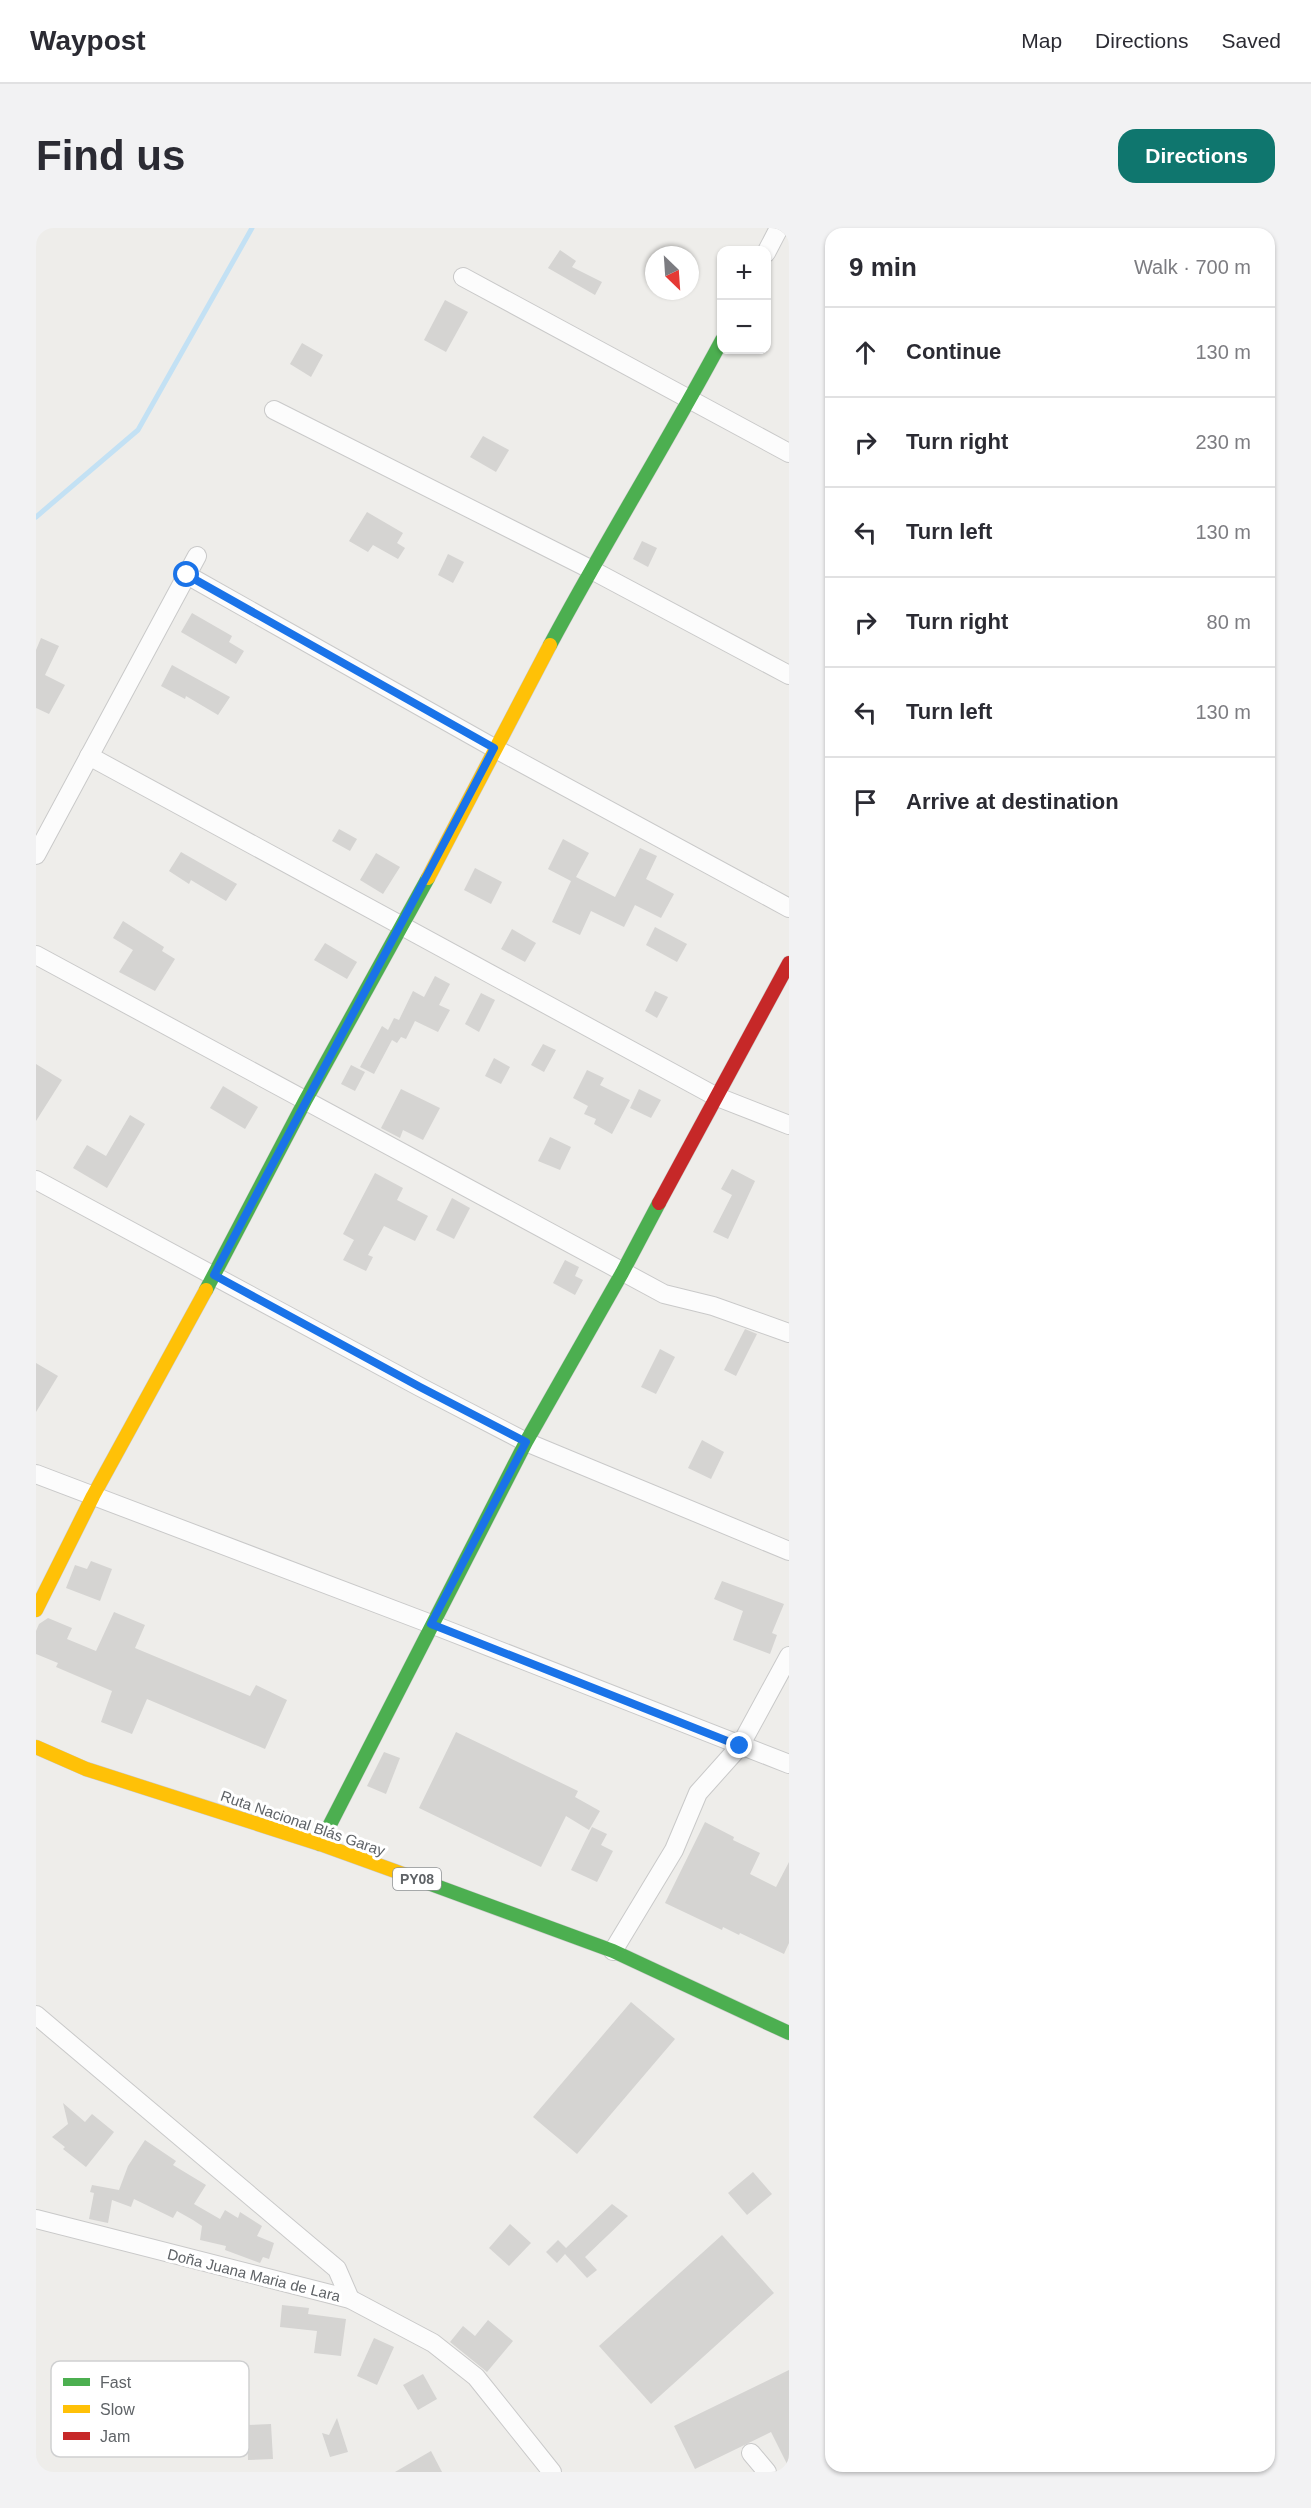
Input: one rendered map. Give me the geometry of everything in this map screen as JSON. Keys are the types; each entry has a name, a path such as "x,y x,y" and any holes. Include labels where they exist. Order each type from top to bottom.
{"main road":[{"path":"36,1610 93,1496 214,1275 305,1101 402,926 590,569 690,400 717,349"},
{"path":"320,1844 526,1442 622,1273 715,1096 789,963"},
{"name":"Ruta Nacional Blás Garay","path":"36,1747 86,1769 320,1844 613,1951 789,2033"}],"street":[{"path":"770,246 779,228"},
{"path":"463,277 789,453"},
{"path":"274,410 590,569 789,675"},
{"path":"36,855 197,556"},
{"path":"187,575 494,748 789,908"},
{"path":"89,756 715,1096 789,1125"},
{"path":"36,955 622,1273 664,1294 713,1306 789,1333"},
{"path":"36,1180 526,1442 789,1551"},
{"path":"36,1474 431,1624 789,1764"},
{"path":"613,1951 674,1850 699,1792 740,1746 789,1656"},
{"path":"36,2015 337,2269 350,2299"},
{"name":"Doña Juana Maria de Lara","path":"36,2219 350,2299 433,2343 476,2377 552,2472"},
{"path":"751,2453 767,2472"}],"building":[{"path":"560,250 576,261 572,267 602,282 595,295 548,268"},
{"path":"445,300 468,312 446,352 424,340"},
{"path":"302,343 323,355 311,377 290,364"},
{"path":"483,436 509,450 496,472 470,457"},
{"path":"367,512 403,533 397,543 405,548 398,559 373,545 368,552 349,541"},
{"path":"642,541 657,548 648,567 633,559"},
{"path":"448,554 464,562 453,583 438,575"},
{"path":"192,613 232,636 229,642 244,651 236,664 181,632"},
{"path":"41,638 59,646 45,675 65,685 49,714 36,708 36,650"},
{"path":"172,665 230,697 218,715 186,696 185,699 161,686"},
{"path":"339,829 357,839 350,851 332,841"},
{"path":"563,839 589,853 576,877 615,897 640,848 657,856 646,879 674,894 661,918 635,905 624,927 591,911 580,935 552,922 571,881 548,869"},
{"path":"181,852 237,884 226,901 191,880 189,884 169,871"},
{"path":"376,853 400,867 383,894 360,880"},
{"path":"475,868 502,882 491,904 464,890"},
{"path":"123,921 164,947 162,951 175,959 155,991 119,972 133,950 113,938"},
{"path":"655,927 687,944 677,962 646,945"},
{"path":"512,929 536,943 525,962 501,949"},
{"path":"325,943 357,962 347,979 314,960"},
{"path":"435,976 450,984 439,1005 450,1010 438,1032 415,1021 406,1039 401,1037 397,1043 392,1040 374,1074 360,1067 382,1026 388,1030 394,1018 399,1020 413,991 424,997"},
{"path":"655,991 668,997 657,1018 645,1011"},
{"path":"481,993 495,1000 479,1032 465,1024"},
{"path":"543,1044 556,1050 544,1072 531,1065"},
{"path":"494,1058 510,1067 501,1084 485,1076"},
{"path":"36,1064 62,1080 36,1121"},
{"path":"351,1065 365,1072 355,1091 341,1084"},
{"path":"587,1070 604,1078 600,1085 630,1100 612,1134 594,1124 596,1119 584,1114 588,1106 573,1098"},
{"path":"223,1086 258,1107 245,1129 210,1108"},
{"path":"401,1089 440,1108 423,1140 403,1130 400,1138 381,1128"},
{"path":"639,1089 661,1100 651,1118 630,1108"},
{"path":"130,1115 145,1124 107,1188 73,1168 87,1145 106,1156"},
{"path":"550,1137 571,1147 560,1170 538,1161"},
{"path":"732,1169 755,1181 728,1239 713,1232 732,1195 721,1189"},
{"path":"375,1173 403,1188 397,1200 428,1216 415,1241 384,1226 368,1255 373,1257 366,1271 343,1260 354,1240 343,1234"},
{"path":"452,1198 470,1208 454,1239 436,1230"},
{"path":"565,1260 579,1267 575,1276 583,1280 575,1295 553,1283"},
{"path":"745,1329 757,1334 736,1376 724,1370"},
{"path":"660,1349 675,1357 656,1394 641,1387"},
{"path":"36,1363 58,1376 36,1412"},
{"path":"702,1440 724,1452 711,1479 688,1468"},
{"path":"91,1561 112,1569 100,1601 66,1588 75,1565 87,1569"},
{"path":"722,1581 784,1604 772,1633 777,1635 770,1654 733,1640 743,1611 714,1599"},
{"path":"114,1612 145,1625 135,1648 250,1696 256,1685 287,1700 265,1749 147,1699 132,1734 101,1722 112,1691 56,1667 58,1663 36,1654 36,1631 39,1624 48,1618 72,1628 67,1639 96,1651"},
{"path":"456,1732 578,1791 575,1797 600,1811 589,1830 566,1816 541,1867 419,1808"},
{"path":"384,1752 400,1758 386,1794 367,1786"},
{"path":"705,1822 734,1837 733,1840 760,1853 750,1874 776,1887 789,1862 789,1943 784,1954 740,1933 739,1935 723,1927 722,1930 665,1903"},
{"path":"592,1827 607,1834 601,1845 613,1851 597,1882 571,1870"},
{"path":"631,2002 675,2039 577,2154 533,2117"},
{"path":"63,2103 85,2122 92,2114 114,2132 86,2167 52,2137 68,2124"},
{"path":"145,2140 176,2161 173,2165 206,2185 194,2204 220,2219 225,2210 238,2218 240,2212 262,2226 257,2236 274,2243 269,2259 263,2257 260,2263 225,2250 226,2246 200,2240 202,2226 193,2220 177,2211 173,2218 134,2199 131,2207 112,2200 108,2223 89,2219 94,2193 90,2192 92,2185 119,2190 128,2166"},
{"path":"753,2172 772,2194 747,2215 728,2193"},
{"path":"612,2204 628,2216 585,2257 597,2270 587,2278 565,2254 557,2263 546,2252 558,2240 566,2248"},
{"path":"510,2224 531,2243 509,2266 489,2248"},
{"path":"722,2235 774,2293 651,2404 599,2346"},
{"path":"282,2305 309,2308 308,2314 346,2319 341,2356 314,2353 317,2331 280,2327"},
{"path":"488,2320 513,2341 487,2372 450,2342 463,2326 475,2336"},
{"path":"374,2338 394,2347 377,2385 357,2376"},
{"path":"789,2370 789,2468 771,2432 695,2469 674,2426"},
{"path":"423,2374 437,2399 418,2410 403,2385"},
{"path":"337,2418 348,2452 330,2457 322,2433 329,2435"},
{"path":"271,2424 273,2459 248,2460 249,2425"},
{"path":"431,2451 442,2472 395,2472"}],"waterway":[{"path":"36,517 138,430 252,228"}],"traffic: fast":[{"path":"550,645 717,349"},
{"path":"206,1290 305,1101 428,878"},
{"path":"320,1844 526,1442 659,1203"},
{"path":"428,1883 613,1951 789,2033"}],"traffic: slow":[{"path":"428,878 550,645"},
{"path":"36,1610 93,1496 206,1290"},
{"path":"36,1747 86,1769 320,1844 428,1883"}],"traffic: jam":[{"path":"659,1203 789,963"}],"route":[{"path":"187,575 494,748 402,926 305,1101 214,1275 526,1442 431,1624 740,1746"}]}
